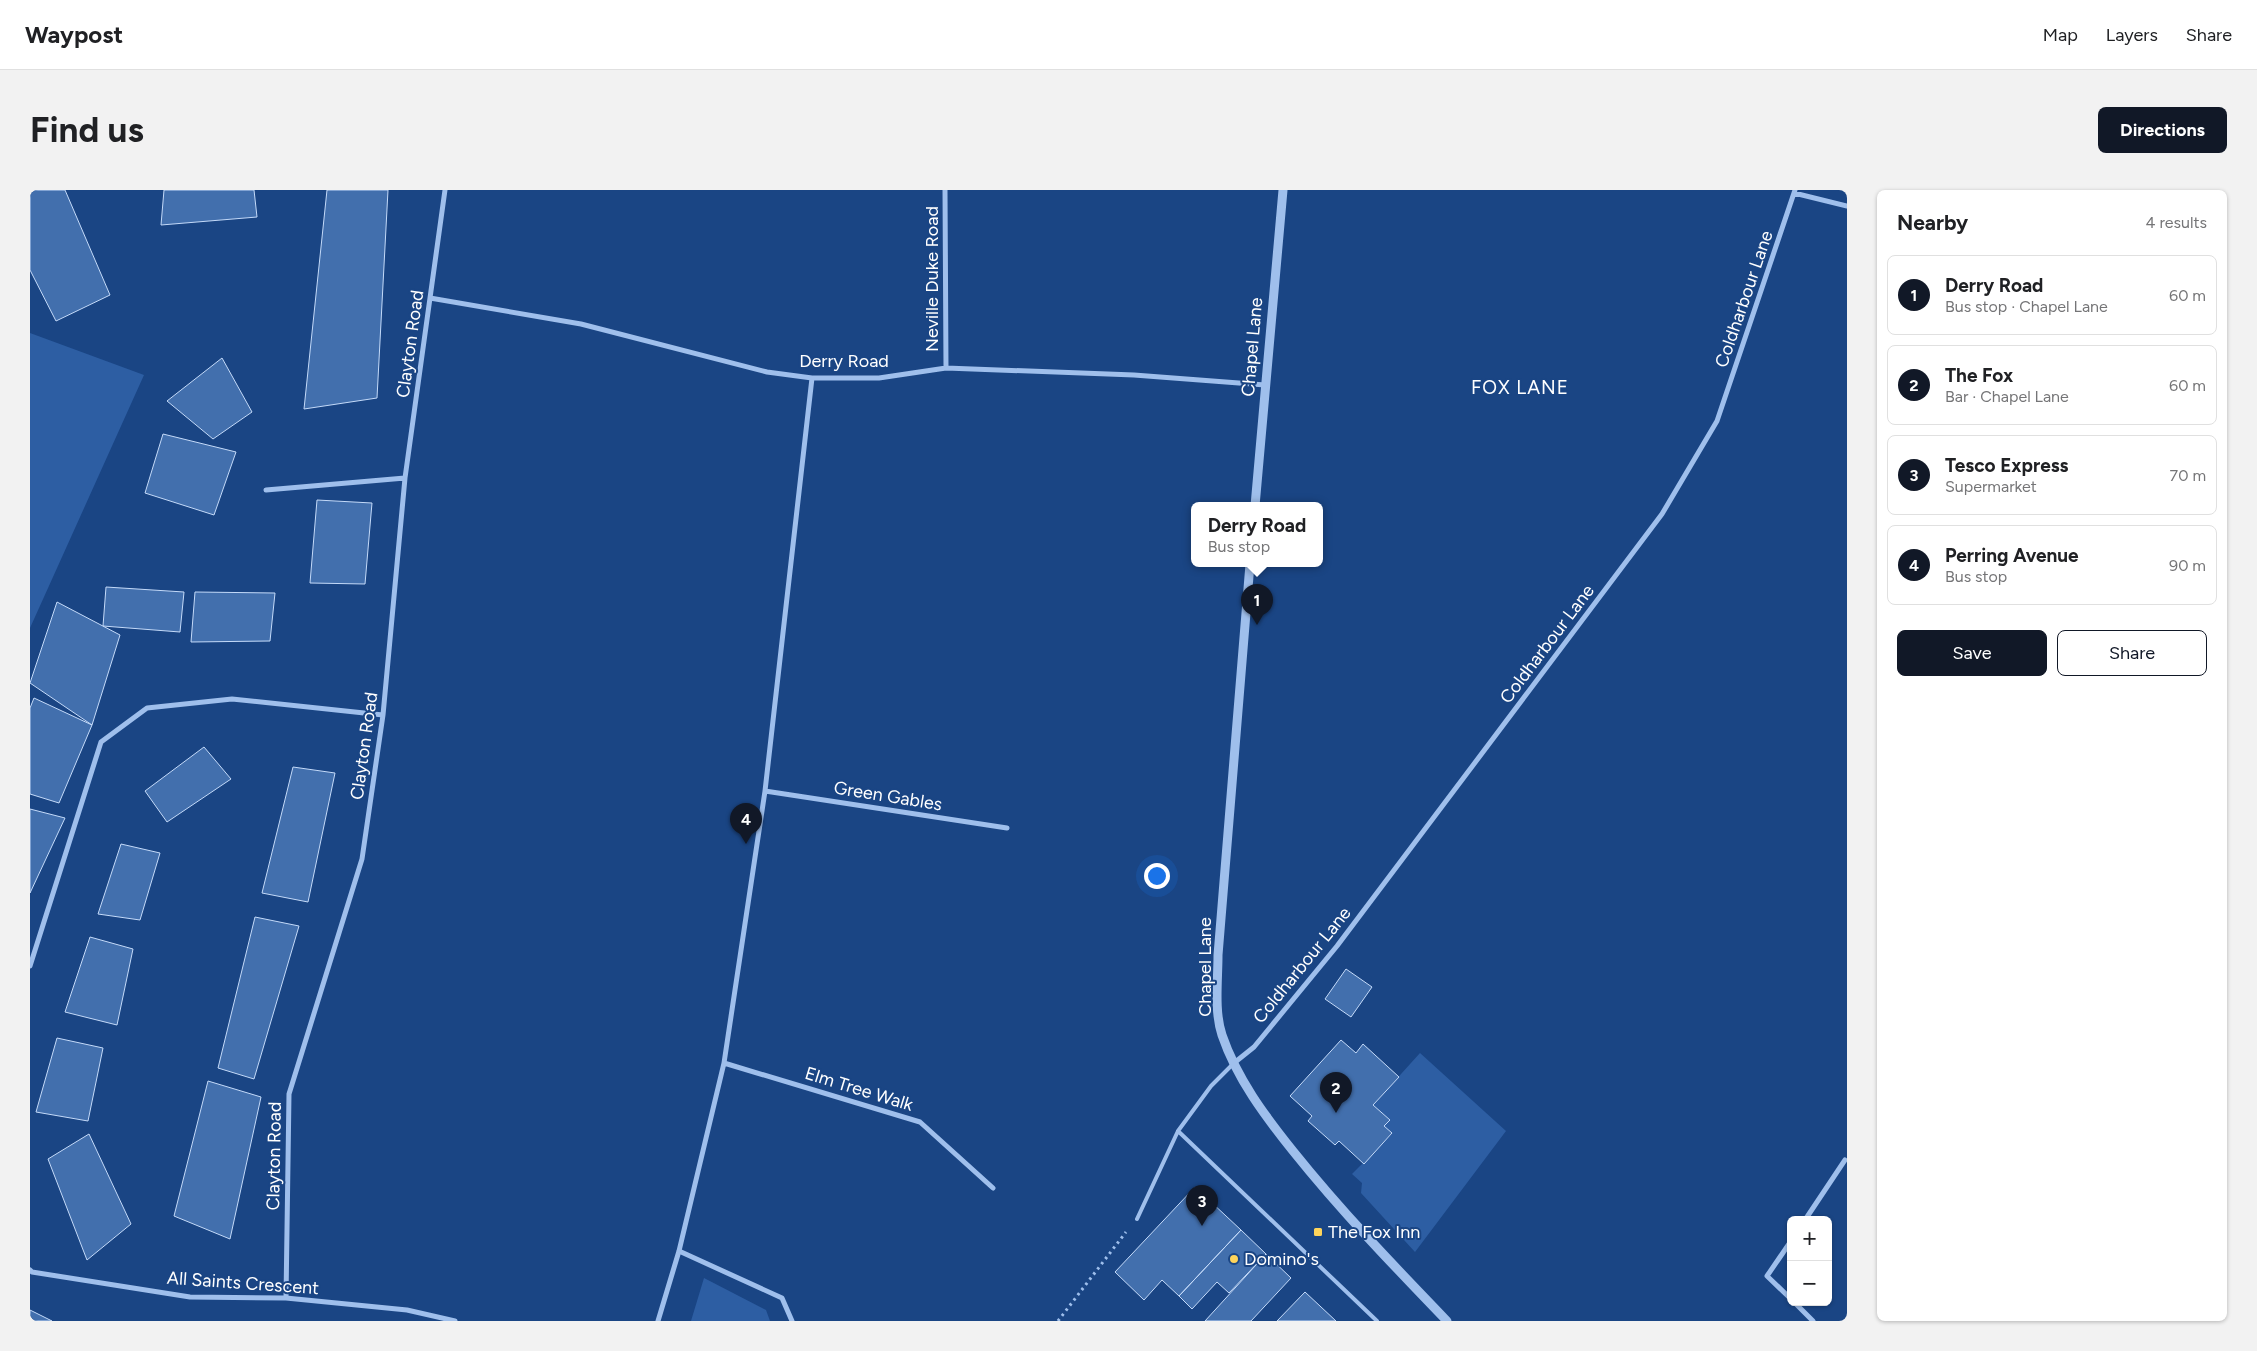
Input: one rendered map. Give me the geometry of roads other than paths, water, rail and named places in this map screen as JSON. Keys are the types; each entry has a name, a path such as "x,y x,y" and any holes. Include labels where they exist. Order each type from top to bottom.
{"street":[{"name":"Clayton Road","path":"286,1298 289,1094 362,859 383,715 405,478 445,190"},
{"name":"Neville Duke Road","path":"945,190 946,368"},
{"name":"Chapel Lane","path":"1254,502 1283,190"},
{"path":"1795,191 1847,206"},
{"name":"Coldharbour Lane","path":"1234,1063 1254,1047 1337,946 1662,514 1717,421 1795,191"},
{"name":"Derry Road","path":"430,298 581,324 767,372 812,378 879,378 946,368 1134,375 1265,385"},
{"path":"658,1321 679,1251 724,1063 766,791 812,378"},
{"path":"266,490 405,478"},
{"name":"Chapel Lane","path":"1250,567 1218,955 1218,1003 1222,1033 1234,1063 1267,1118 1317,1182 1447,1321"},
{"path":"30,966 102,742 147,708 232,699 383,715"},
{"name":"Green Gables","path":"766,791 1007,828"},
{"name":"Elm Tree Walk","path":"724,1063 920,1122 993,1188"},
{"path":"1808,1216 1845,1160"},
{"path":"1787,1247 1767,1276 1787,1295"},
{"path":"679,1251 782,1298 792,1321"},
{"name":"All Saints Crescent","path":"30,1270 32,1272 190,1296 286,1298 407,1310 455,1321"},
{"path":"1798,1306 1813,1321"}],"lane":[{"path":"1137,1218 1178,1131 1211,1086 1234,1063"},
{"path":"1178,1131 1377,1321"}],"place":[{"name":"Derry Road","path":"1257,625"},
{"name":"Perring Avenue","path":"746,844"},
{"name":"The Fox","path":"1336,1113"},
{"name":"Tesco Express","path":"1202,1226"},
{"name":"The Fox Inn","path":"1318,1232"},
{"name":"Domino's","path":"1234,1259"}],"district":[{"name":"FOX LANE","path":"1520,387"}]}
